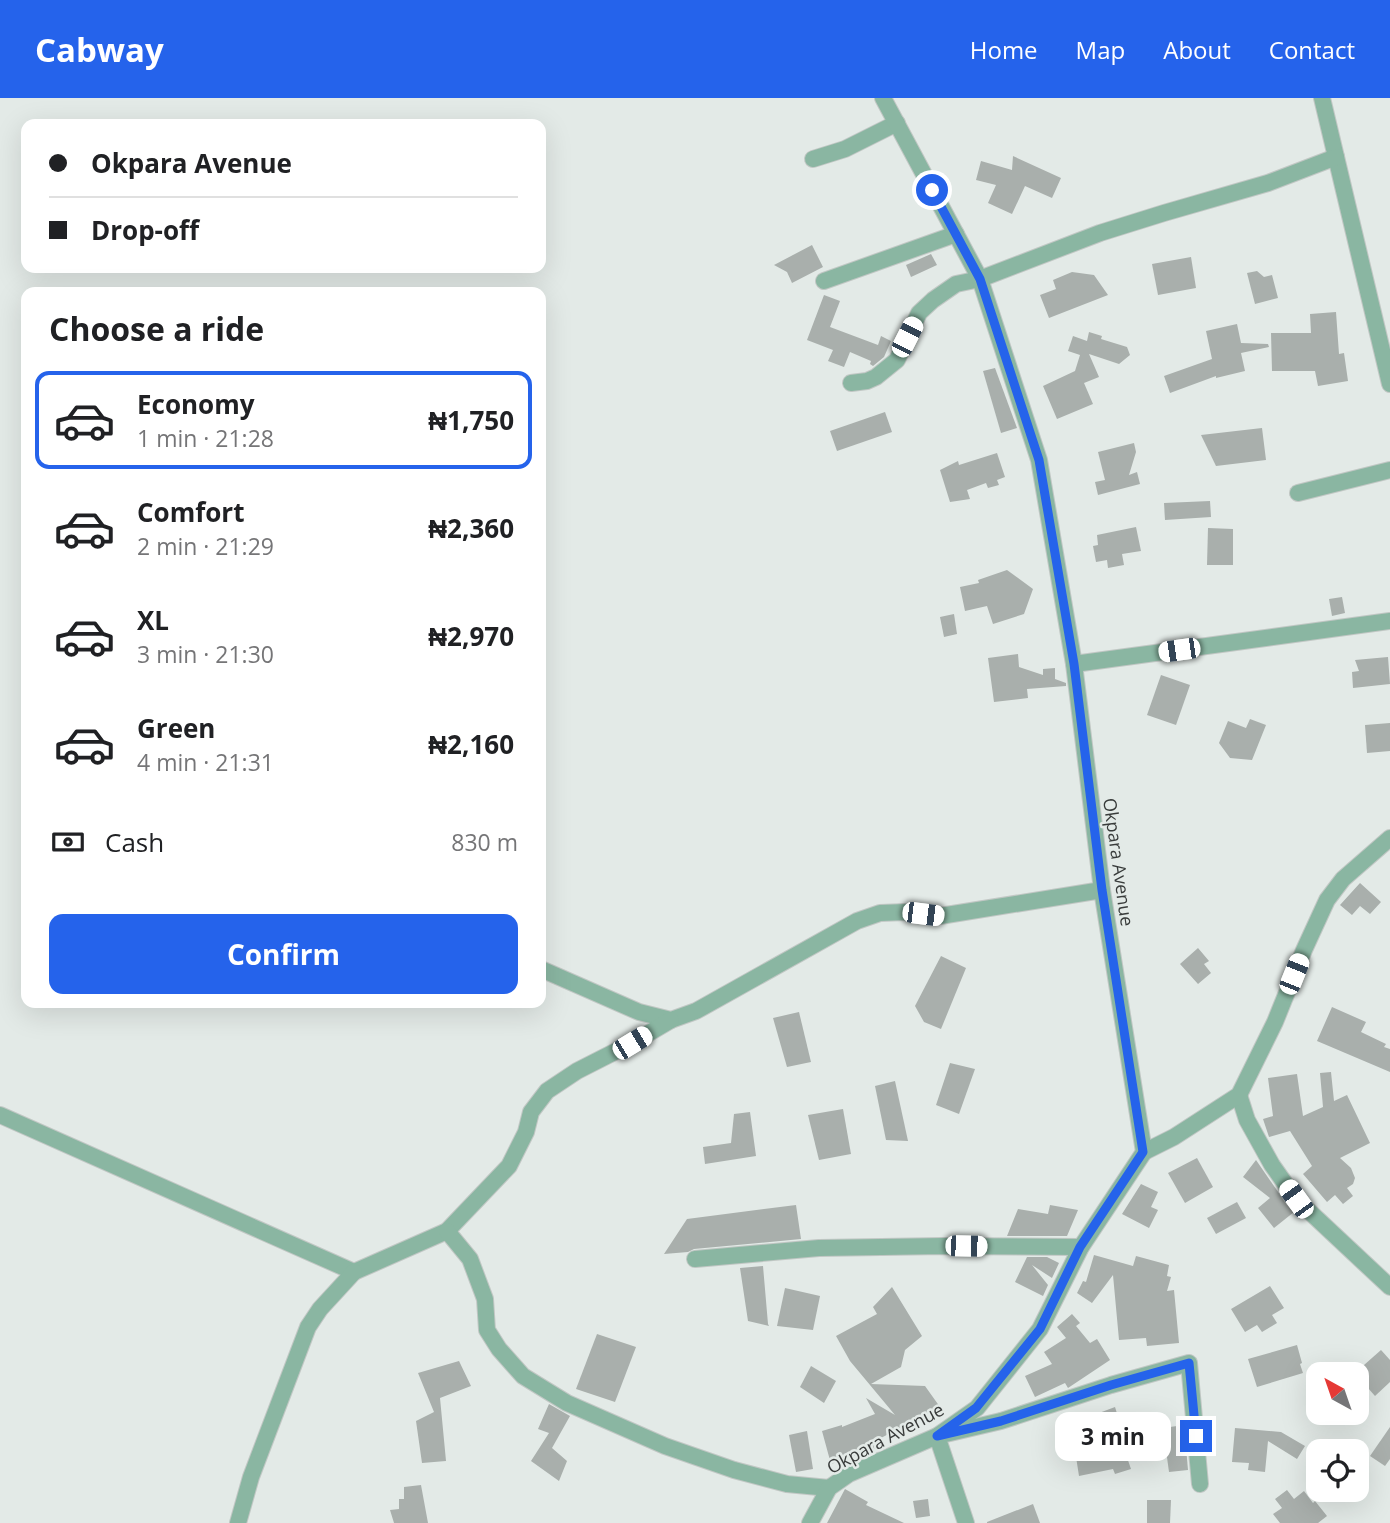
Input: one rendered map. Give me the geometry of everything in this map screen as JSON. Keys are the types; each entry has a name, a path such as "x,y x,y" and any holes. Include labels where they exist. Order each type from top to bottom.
{"street":[{"name":"Okpara Avenue","path":"810,1523 829,1488 849,1474 937,1436 976,1408 1040,1329 1080,1247 1143,1152 1102,890 1074,664 1039,460 980,279 883,98"},
{"path":"1322,98 1390,384"},
{"path":"813,159 845,149 897,123"},
{"path":"850,383 876,377 897,360 919,313 956,284 980,279 1100,233 1164,212 1268,183 1336,157"},
{"path":"824,281 956,234"},
{"path":"1298,493 1390,470"},
{"path":"1074,664 1390,621"},
{"path":"1143,1152 1174,1137 1239,1095 1275,1023 1327,900 1343,879 1390,838"},
{"path":"238,1523 251,1477 308,1326 320,1309 354,1272 447,1231 509,1166 526,1132 531,1112 547,1091 577,1071 671,1020 696,1011 857,921 880,914 906,912 940,916 1102,890"},
{"path":"546,971 639,1012 671,1020"},
{"path":"1239,1095 1247,1120 1272,1165 1296,1199 1390,1287"},
{"path":"0,1115 354,1272"},
{"path":"447,1231 470,1259 485,1300 487,1329 499,1349 523,1376 567,1403 665,1446 734,1470 787,1484 829,1488"},
{"path":"695,1259 819,1248 1080,1247"},
{"path":"966,1523 937,1436 1001,1421 1189,1363 1200,1484"}],"building":[{"path":"1013,156 1061,178 1052,198 1025,186 1012,214 988,203 996,185 976,180 981,161 1012,170"},
{"path":"812,245 823,267 792,283 787,272 774,265"},
{"path":"931,254 937,265 911,277 906,265"},
{"path":"1191,257 1196,288 1158,295 1152,264"},
{"path":"1257,271 1264,277 1272,275 1278,298 1255,304 1247,273"},
{"path":"1072,272 1094,275 1108,295 1049,318 1040,295 1056,289 1053,280"},
{"path":"824,295 840,301 830,327 878,345 881,336 891,341 884,357 873,366 871,361 850,352 844,367 828,361 833,350 807,340"},
{"path":"1336,312 1339,354 1344,353 1348,381 1318,386 1315,371 1272,371 1271,333 1311,333 1310,314"},
{"path":"1237,324 1241,343 1268,344 1269,347 1241,353 1245,371 1216,376 1170,393 1164,376 1212,359 1206,331"},
{"path":"1089,332 1102,336 1101,339 1127,347 1130,355 1119,364 1089,354 1099,377 1084,383 1093,404 1057,419 1043,386 1075,371 1080,355 1068,351 1073,336 1087,341"},
{"path":"995,368 1017,428 1001,433 983,371"},
{"path":"885,412 892,432 837,451 830,431"},
{"path":"1262,428 1266,460 1216,466 1201,435"},
{"path":"1134,443 1136,452 1129,475 1137,472 1140,484 1098,495 1095,482 1105,480 1098,452"},
{"path":"997,453 1005,477 997,480 999,485 988,488 986,483 967,490 970,499 950,502 940,470 958,461 959,465"},
{"path":"1210,501 1211,517 1165,520 1164,503"},
{"path":"1136,527 1141,551 1122,554 1124,565 1108,568 1107,560 1096,562 1093,546 1098,545 1097,535"},
{"path":"1208,528 1233,529 1233,565 1207,565"},
{"path":"1007,570 1033,589 1024,614 993,624 987,606 965,611 960,587 979,583 978,580"},
{"path":"1342,597 1345,613 1332,616 1329,599"},
{"path":"954,614 957,634 944,637 940,617"},
{"path":"1018,654 1019,667 1043,675 1043,669 1055,668 1055,679 1066,683 1066,686 1027,689 1028,698 994,702 988,658"},
{"path":"1388,657 1390,684 1353,688 1352,672 1359,671 1355,660"},
{"path":"1161,675 1190,685 1176,725 1147,715"},
{"path":"1250,719 1266,725 1252,760 1230,758 1219,743 1228,721 1246,728"},
{"path":"1390,723 1390,751 1367,753 1365,725"},
{"path":"1360,883 1381,902 1370,914 1360,906 1352,915 1340,905"},
{"path":"1198,948 1209,961 1204,964 1211,973 1198,984 1180,964"},
{"path":"941,956 966,968 941,1029 924,1022 915,1006"},
{"path":"1332,1007 1366,1022 1361,1032 1386,1044 1384,1047 1390,1049 1390,1072 1317,1041"},
{"path":"799,1012 811,1062 787,1067 773,1018"},
{"path":"950,1063 975,1069 959,1114 936,1105"},
{"path":"1331,1072 1334,1101 1347,1095 1370,1143 1340,1158 1351,1168 1355,1178 1353,1184 1347,1188 1353,1196 1343,1204 1335,1195 1327,1202 1303,1174 1312,1166 1290,1131 1269,1137 1263,1119 1273,1116 1268,1078 1297,1074 1303,1116 1323,1107 1320,1073"},
{"path":"895,1081 908,1141 886,1140 875,1086"},
{"path":"843,1109 851,1154 819,1160 808,1115"},
{"path":"750,1112 756,1156 705,1164 703,1147 731,1143 734,1114"},
{"path":"1197,1158 1213,1187 1185,1203 1168,1173"},
{"path":"1256,1160 1294,1212 1274,1228 1258,1208 1270,1198 1243,1177"},
{"path":"1141,1184 1158,1192 1151,1207 1158,1210 1149,1228 1122,1214"},
{"path":"1237,1202 1246,1218 1216,1234 1207,1218"},
{"path":"796,1205 801,1239 664,1254 687,1219"},
{"path":"1050,1205 1078,1210 1067,1236 1007,1236 1018,1209 1048,1214"},
{"path":"1094,1255 1133,1266 1136,1256 1169,1265 1167,1276 1171,1277 1167,1291 1174,1290 1179,1343 1147,1346 1146,1338 1119,1340 1113,1275 1092,1303 1077,1293 1083,1281 1086,1282"},
{"path":"1027,1257 1047,1257 1059,1263 1052,1278 1032,1265 1048,1285 1043,1296 1015,1282"},
{"path":"763,1266 769,1326 748,1321 740,1268"},
{"path":"1270,1286 1284,1308 1272,1315 1277,1323 1262,1332 1257,1325 1245,1332 1231,1309"},
{"path":"892,1287 922,1336 905,1350 901,1367 871,1384 925,1386 940,1407 879,1439 882,1446 831,1464 822,1431 842,1427 875,1414 866,1398 895,1415 850,1361 836,1336 877,1314 873,1307"},
{"path":"785,1288 820,1296 813,1330 777,1326"},
{"path":"1072,1314 1080,1323 1076,1326 1090,1343 1097,1339 1110,1360 1068,1388 1065,1383 1035,1397 1025,1376 1052,1364 1044,1352 1066,1338 1057,1327"},
{"path":"597,1334 636,1347 615,1402 576,1389"},
{"path":"1297,1345 1303,1373 1257,1387 1248,1359"},
{"path":"1381,1350 1390,1360 1390,1382 1375,1396 1369,1389 1367,1362"},
{"path":"459,1361 471,1386 440,1398 446,1461 422,1463 416,1421 434,1412 418,1373"},
{"path":"811,1366 836,1381 824,1403 800,1387"},
{"path":"549,1404 570,1416 552,1448 567,1461 559,1481 531,1461 549,1433 538,1429"},
{"path":"1115,1407 1126,1442 1122,1443 1131,1469 1115,1474 1113,1469 1079,1476 1074,1444 1107,1438 1099,1413"},
{"path":"1184,1425 1188,1470 1169,1472 1163,1428"},
{"path":"1390,1427 1390,1459 1385,1466 1370,1456"},
{"path":"1235,1428 1281,1432 1305,1446 1297,1459 1268,1441 1265,1472 1248,1470 1249,1463 1232,1462"},
{"path":"807,1431 813,1469 796,1472 789,1435"},
{"path":"421,1485 428,1523 394,1523 390,1510 399,1509 399,1499 404,1499 404,1487"},
{"path":"845,1489 868,1502 866,1505 904,1523 827,1523"},
{"path":"1287,1490 1294,1499 1304,1491 1306,1502 1316,1502 1327,1516 1318,1523 1280,1523 1273,1514 1282,1508 1275,1499"},
{"path":"928,1499 930,1516 916,1518 913,1501"},
{"path":"1147,1500 1171,1500 1170,1523 1147,1523"},
{"path":"1033,1504 1040,1523 987,1523 987,1522"}],"route":[{"path":"932,190 980,279 1039,460 1074,664 1102,890 1143,1152 1080,1247 1040,1329 976,1408 937,1436 1001,1421 1189,1363 1196,1436"}]}
